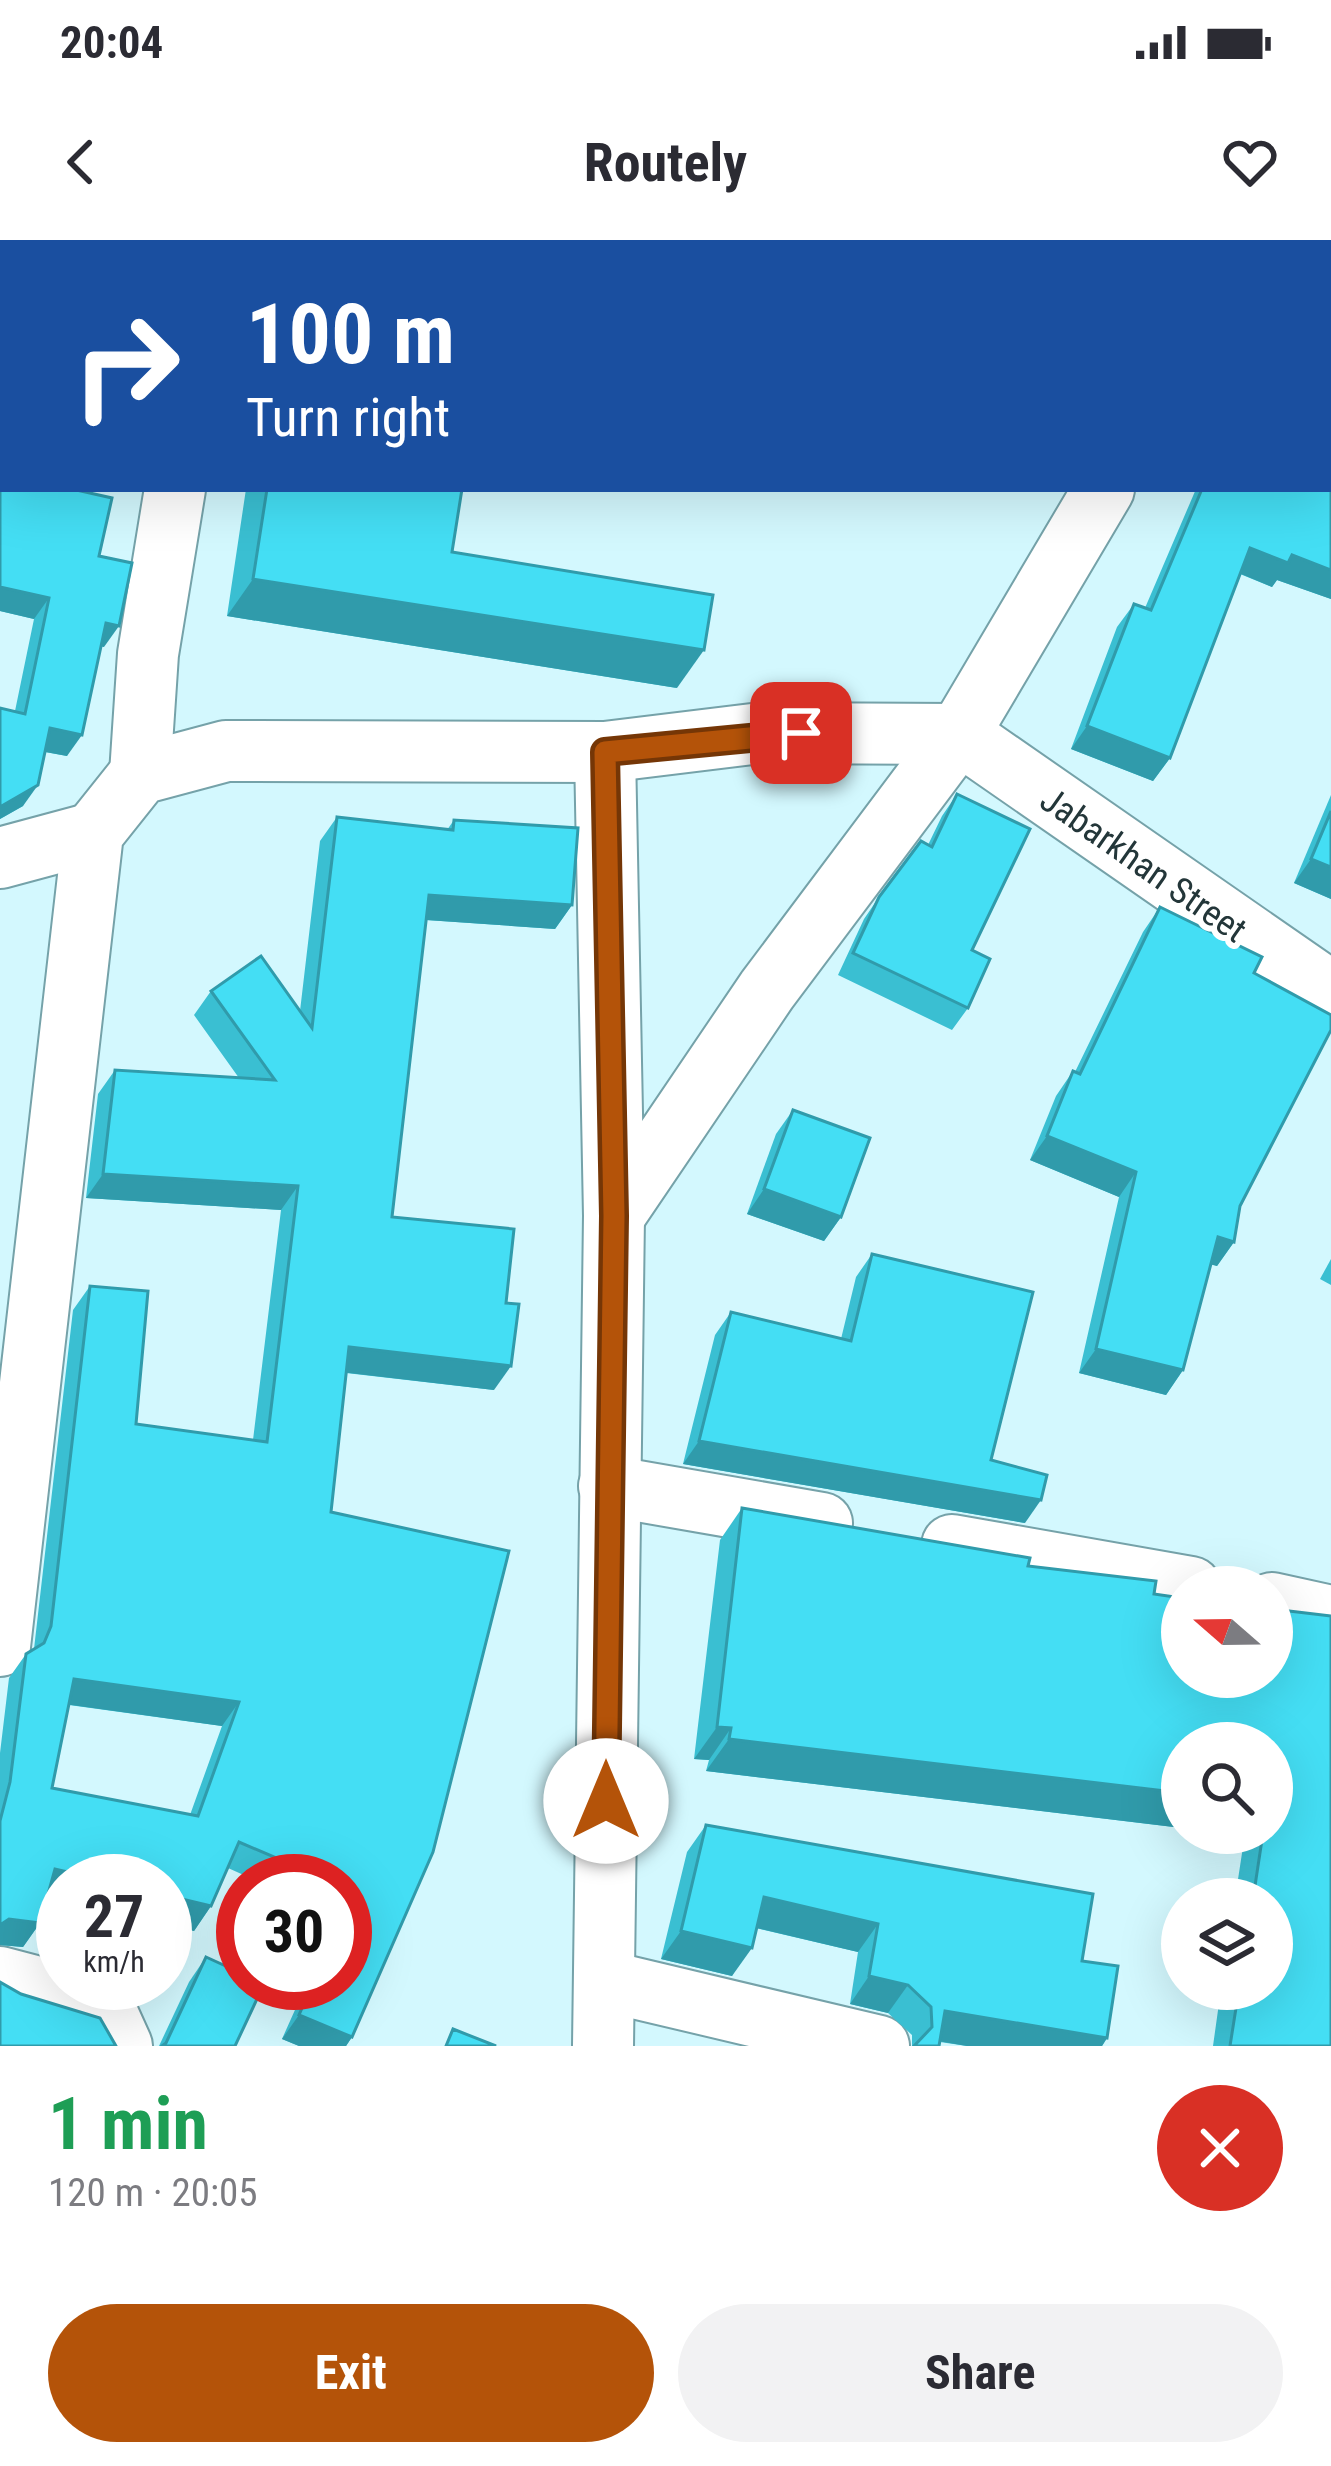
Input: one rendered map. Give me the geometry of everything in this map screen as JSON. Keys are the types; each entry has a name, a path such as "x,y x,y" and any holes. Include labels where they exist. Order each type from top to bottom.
{"street":[{"path":"0,1646 93,832 140,774 148,654 175,492"},
{"path":"614,1216 767,990 958,734 1102,492"},
{"path":"140,774 226,751 605,752 761,733 958,734"},
{"name":"Jabarkhan Street","path":"958,734 1331,992"},
{"path":"603,2046 614,1216 605,752"},
{"path":"0,858 93,832"},
{"path":"609,1486 1161,1582"},
{"path":"1293,1608 1331,1616"},
{"path":"0,1977 103,2004 122,2046"},
{"path":"605,1981 879,2046"}],"building":[{"path":"0,492 85,492 112,498 99,556 132,563 119,626 106,623 82,735 50,728 38,785 0,807 0,708 25,714 49,598 0,587"},
{"path":"267,492 462,492 452,552 713,595 704,650 253,579"},
{"path":"1201,492 1331,492 1331,570 1292,555 1288,563 1250,548 1170,758 1087,726 1134,604 1151,610"},
{"path":"957,794 1030,829 972,950 990,959 968,1008 853,953 879,897 921,841 932,847"},
{"path":"1331,811 1331,867 1311,859"},
{"path":"337,817 453,830 454,820 578,828 572,905 429,895 392,1217 514,1229 506,1303 519,1304 511,1366 349,1347 331,1512 509,1551 433,1852 372,1991 372,1854 267,1854 239,1842 234,1854 216,1854 216,1895 211,1906 192,1901 192,1854 36,1854 36,1922 9,1919 0,1925 0,1821 10,1782 26,1654 44,1643 51,1626 90,1286 148,1291 136,1424 267,1442 298,1186 103,1174 115,1070 275,1080 211,991 261,956 312,1028","holes":["74,1679 239,1702 198,1816 52,1788"]},
{"path":"1160,907 1262,957 1254,973 1331,1015 1331,1030 1240,1206 1234,1242 1218,1237 1183,1370 1096,1349 1136,1172 1047,1136 1073,1071 1080,1074"},
{"path":"793,1110 870,1138 841,1217 764,1189"},
{"path":"872,1254 1033,1292 991,1460 1047,1475 1041,1500 699,1441 731,1312 851,1341"},
{"path":"742,1508 1030,1558 1028,1566 1156,1581 1154,1594 1161,1595 1161,1698 1293,1698 1293,1611 1331,1616 1331,2046 1230,2046 1236,2010 1293,2010 1293,1878 1256,1878 1260,1854 1293,1854 1293,1722 1161,1722 1161,1790 729,1739 731,1728 717,1727"},
{"path":"706,1825 1093,1894 1082,1961 1118,1966 1107,2038 945,2011 939,2046 914,2046 932,2027 931,2007 908,1985 869,1976 878,1924 764,1897 752,1948 681,1931"},
{"path":"206,1957 216,1962 216,2010 252,2010 235,2046 162,2046 181,2010 192,2010 192,1987"},
{"path":"0,1982 36,1999 36,2010 74,2010 100,2018 116,2046 0,2046"},
{"path":"301,2010 364,2010 352,2037 299,2015"},
{"path":"453,2029 496,2046 446,2046"}],"route":[{"path":"606,1801 614,1216 605,752 761,733 801,733"}]}
